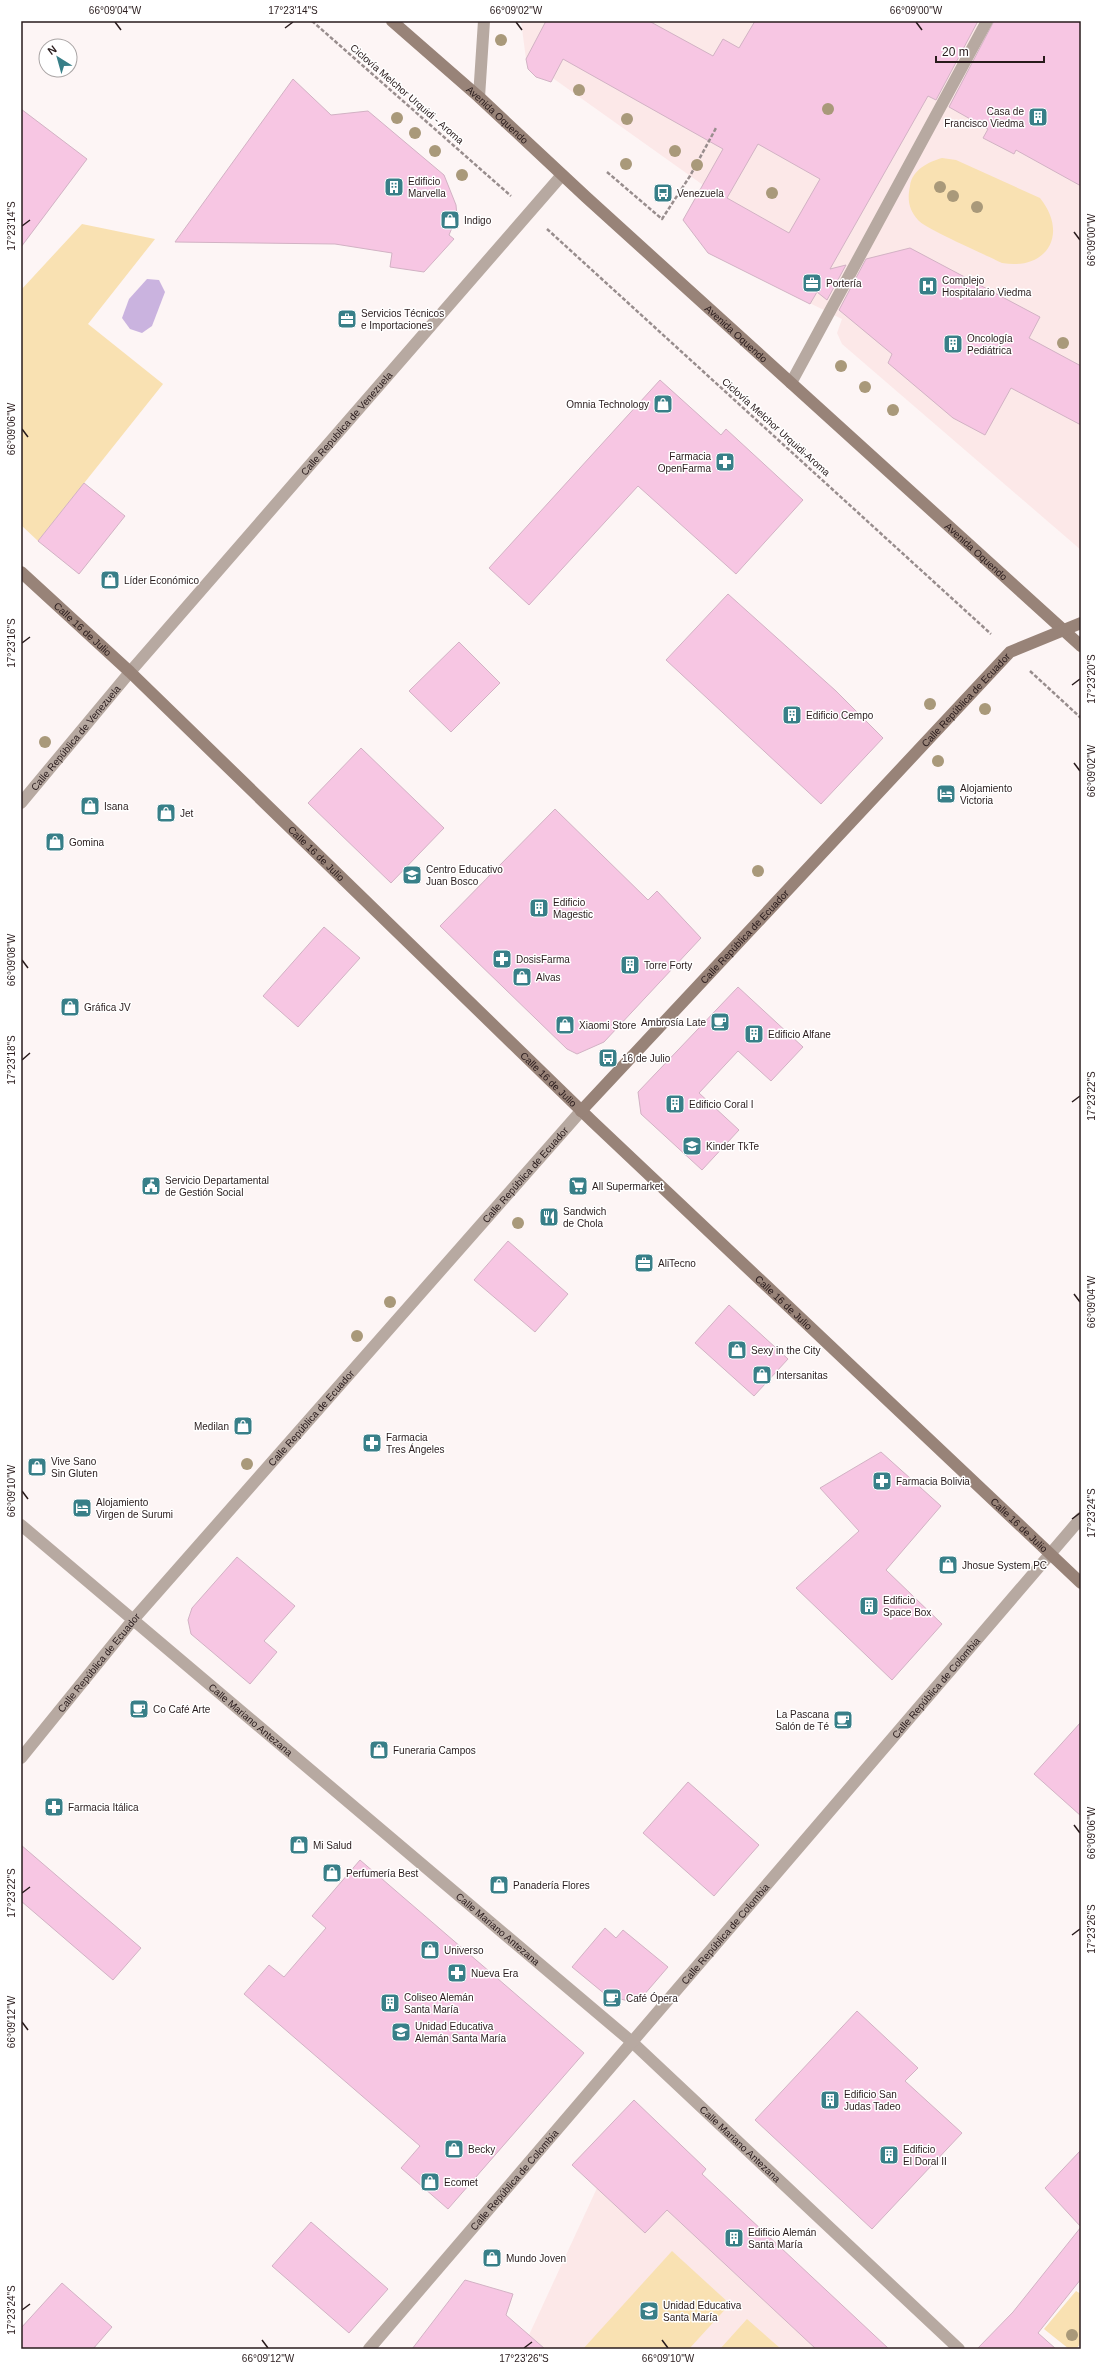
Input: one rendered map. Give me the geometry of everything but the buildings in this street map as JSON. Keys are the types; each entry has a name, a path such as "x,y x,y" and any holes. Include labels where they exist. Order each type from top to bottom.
{"main road":[{"name":"Avenida Oquendo","path":"392,21 479,97 562,175 1081,646"},
{"name":"Calle 16 de Julio","path":"21,572 130,672 581,1111 1051,1553 1081,1583"},
{"name":"Calle República de Ecuador","path":"581,1111 1010,652 1081,624"}],"street":[{"path":"479,97 484,21"},
{"path":"791,383 987,21"},
{"name":"Calle Republica de Venezuela","path":"130,672 562,175"},
{"name":"Calle República de Venezuela","path":"21,803 130,672"},
{"name":"Calle República de Ecuador","path":"21,1758 132,1621 581,1111"},
{"name":"Calle República de Colombia","path":"369,2349 1081,1518"},
{"name":"Calle Mariano Antezana","path":"21,1525 132,1621 632,2042 959,2349"}],"path":[{"name":"Ciclovía Melchor Urquidi - Aroma","path":"312,21 492,178"},
{"path":"607,172 662,219 690,176 716,128"},
{"name":"Ciclovía Melchor Urquidi-Aroma","path":"553,234 988,631"},
{"path":"1037,678 1081,718"}],"shaded area":[{"name":"Complejo Hospitalario Viedma","path":"521,21 1081,21 1081,550 842,344 837,333 842,319 708,253 703,185 526,59"},
{"path":"942,158 956,160 1040,198 1049,211 1053,224 1053,236 1049,247 1041,255 1031,261 1018,264 1002,263 944,235 918,220 910,204 909,191 911,180 917,171 926,164"},
{"path":"82,224 155,239 88,324 163,384 38,541 21,525 21,290"},
{"path":"147,279 159,280 165,292 152,326 142,333 130,329 122,318 129,299"},
{"path":"634,2100 706,2169 702,2174 889,2349 545,2349 529,2335 597,2188 572,2164"},
{"path":"672,2251 730,2304 689,2349 583,2349"},
{"path":"1076,2291 1081,2294 1081,2343 1076,2349 1069,2349 1044,2329"},
{"path":"747,2319 781,2349 720,2349"}],"place":[{"name":"Casa de Francisco Viedma","path":"1038,117"},
{"name":"Edificio Marvella","path":"394,187"},
{"name":"Venezuela","path":"663,193"},
{"name":"Indigo","path":"450,220"},
{"name":"Portería","path":"812,283"},
{"name":"Complejo Hospitalario Viedma","path":"928,286"},
{"name":"Servicios Técnicos e Importaciones","path":"347,319"},
{"name":"Oncología Pediátrica","path":"953,344"},
{"name":"Omnia Technology","path":"663,404"},
{"name":"Farmacia OpenFarma","path":"725,462"},
{"name":"Líder Económico","path":"110,580"},
{"name":"Edificio Cempo","path":"792,715"},
{"name":"Alojamiento Victoria","path":"946,794"},
{"name":"Isana","path":"90,806"},
{"name":"Jet","path":"166,813"},
{"name":"Gomina","path":"55,842"},
{"name":"Centro Educativo Juan Bosco","path":"412,875"},
{"name":"Edificio Magestic","path":"539,908"},
{"name":"DosisFarma","path":"502,959"},
{"name":"Torre Forty","path":"630,965"},
{"name":"Alvas","path":"522,977"},
{"name":"Gráfica JV","path":"70,1007"},
{"name":"Ambrosía Late","path":"720,1022"},
{"name":"Xiaomi Store","path":"565,1025"},
{"name":"Edificio Alfane","path":"754,1034"},
{"name":"16 de Julio","path":"608,1058"},
{"name":"Edificio Coral I","path":"675,1104"},
{"name":"Kinder TkTe","path":"692,1146"},
{"name":"Servicio Departamental de Gestión Social","path":"151,1186"},
{"name":"All Supermarket","path":"578,1186"},
{"name":"Sandwich de Chola","path":"549,1217"},
{"name":"AliTecno","path":"644,1263"},
{"name":"Sexy in the City","path":"737,1350"},
{"name":"Intersanitas","path":"762,1375"},
{"name":"Medilan","path":"243,1426"},
{"name":"Farmacia Tres Ángeles","path":"372,1443"},
{"name":"Vive Sano Sin Gluten","path":"37,1467"},
{"name":"Farmacia Bolivia","path":"882,1481"},
{"name":"Alojamiento Virgen de Surumi","path":"82,1508"},
{"name":"Jhosue System PC","path":"948,1565"},
{"name":"Edificio Space Box","path":"869,1606"},
{"name":"Co Café Arte","path":"139,1709"},
{"name":"La Pascana Salón de Té","path":"843,1720"},
{"name":"Funeraria Campos","path":"379,1750"},
{"name":"Farmacia Itálica","path":"54,1807"},
{"name":"Mi Salud","path":"299,1845"},
{"name":"Perfumería Best","path":"332,1873"},
{"name":"Panadería Flores","path":"499,1885"},
{"name":"Universo","path":"430,1950"},
{"name":"Nueva Era","path":"457,1973"},
{"name":"Café Ópera","path":"612,1998"},
{"name":"Coliseo Alemán Santa María","path":"390,2003"},
{"name":"Unidad Educativa Alemán Santa María","path":"401,2032"},
{"name":"Edificio San Judas Tadeo","path":"830,2100"},
{"name":"Becky","path":"454,2149"},
{"name":"Edificio El Doral II","path":"889,2155"},
{"name":"Ecomet","path":"430,2182"},
{"name":"Edificio Alemán Santa María","path":"734,2238"},
{"name":"Mundo Joven","path":"492,2258"},
{"name":"Unidad Educativa Santa María","path":"649,2311"}]}
